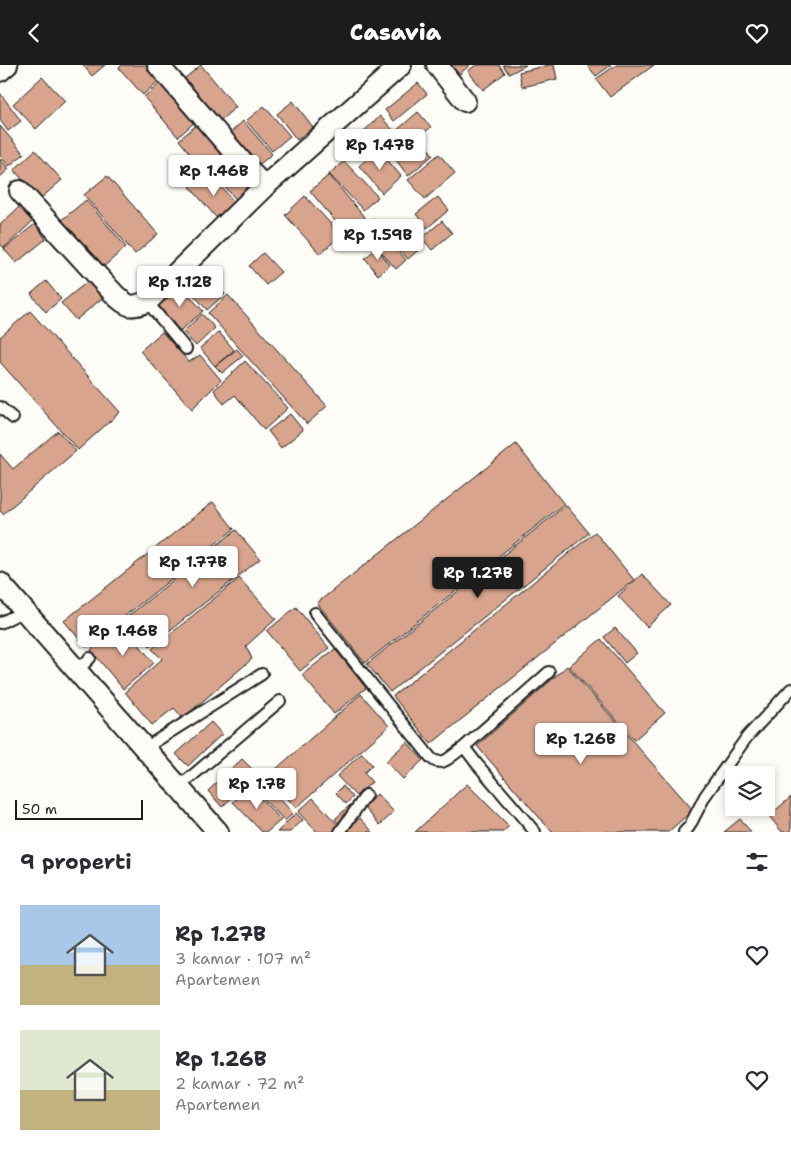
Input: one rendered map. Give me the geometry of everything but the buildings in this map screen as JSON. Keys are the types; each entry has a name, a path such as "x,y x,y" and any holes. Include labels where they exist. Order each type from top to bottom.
{"street":[{"path":"0,71 7,65"},
{"path":"158,65 264,187"},
{"path":"20,191 123,302 134,306 147,302 264,187 401,65"},
{"path":"437,65 465,101"},
{"path":"0,583 24,611 83,665 145,747 218,832"}],"lane":[{"path":"147,302 186,349"},
{"path":"0,407 13,418"},
{"path":"0,623 24,611"},
{"path":"315,613 435,761 442,762 464,747 549,672"},
{"path":"145,747 262,674"},
{"path":"684,832 689,827 704,795 747,737 791,689"},
{"path":"179,787 280,701"},
{"path":"464,747 535,832"},
{"path":"340,832 366,795"}]}
